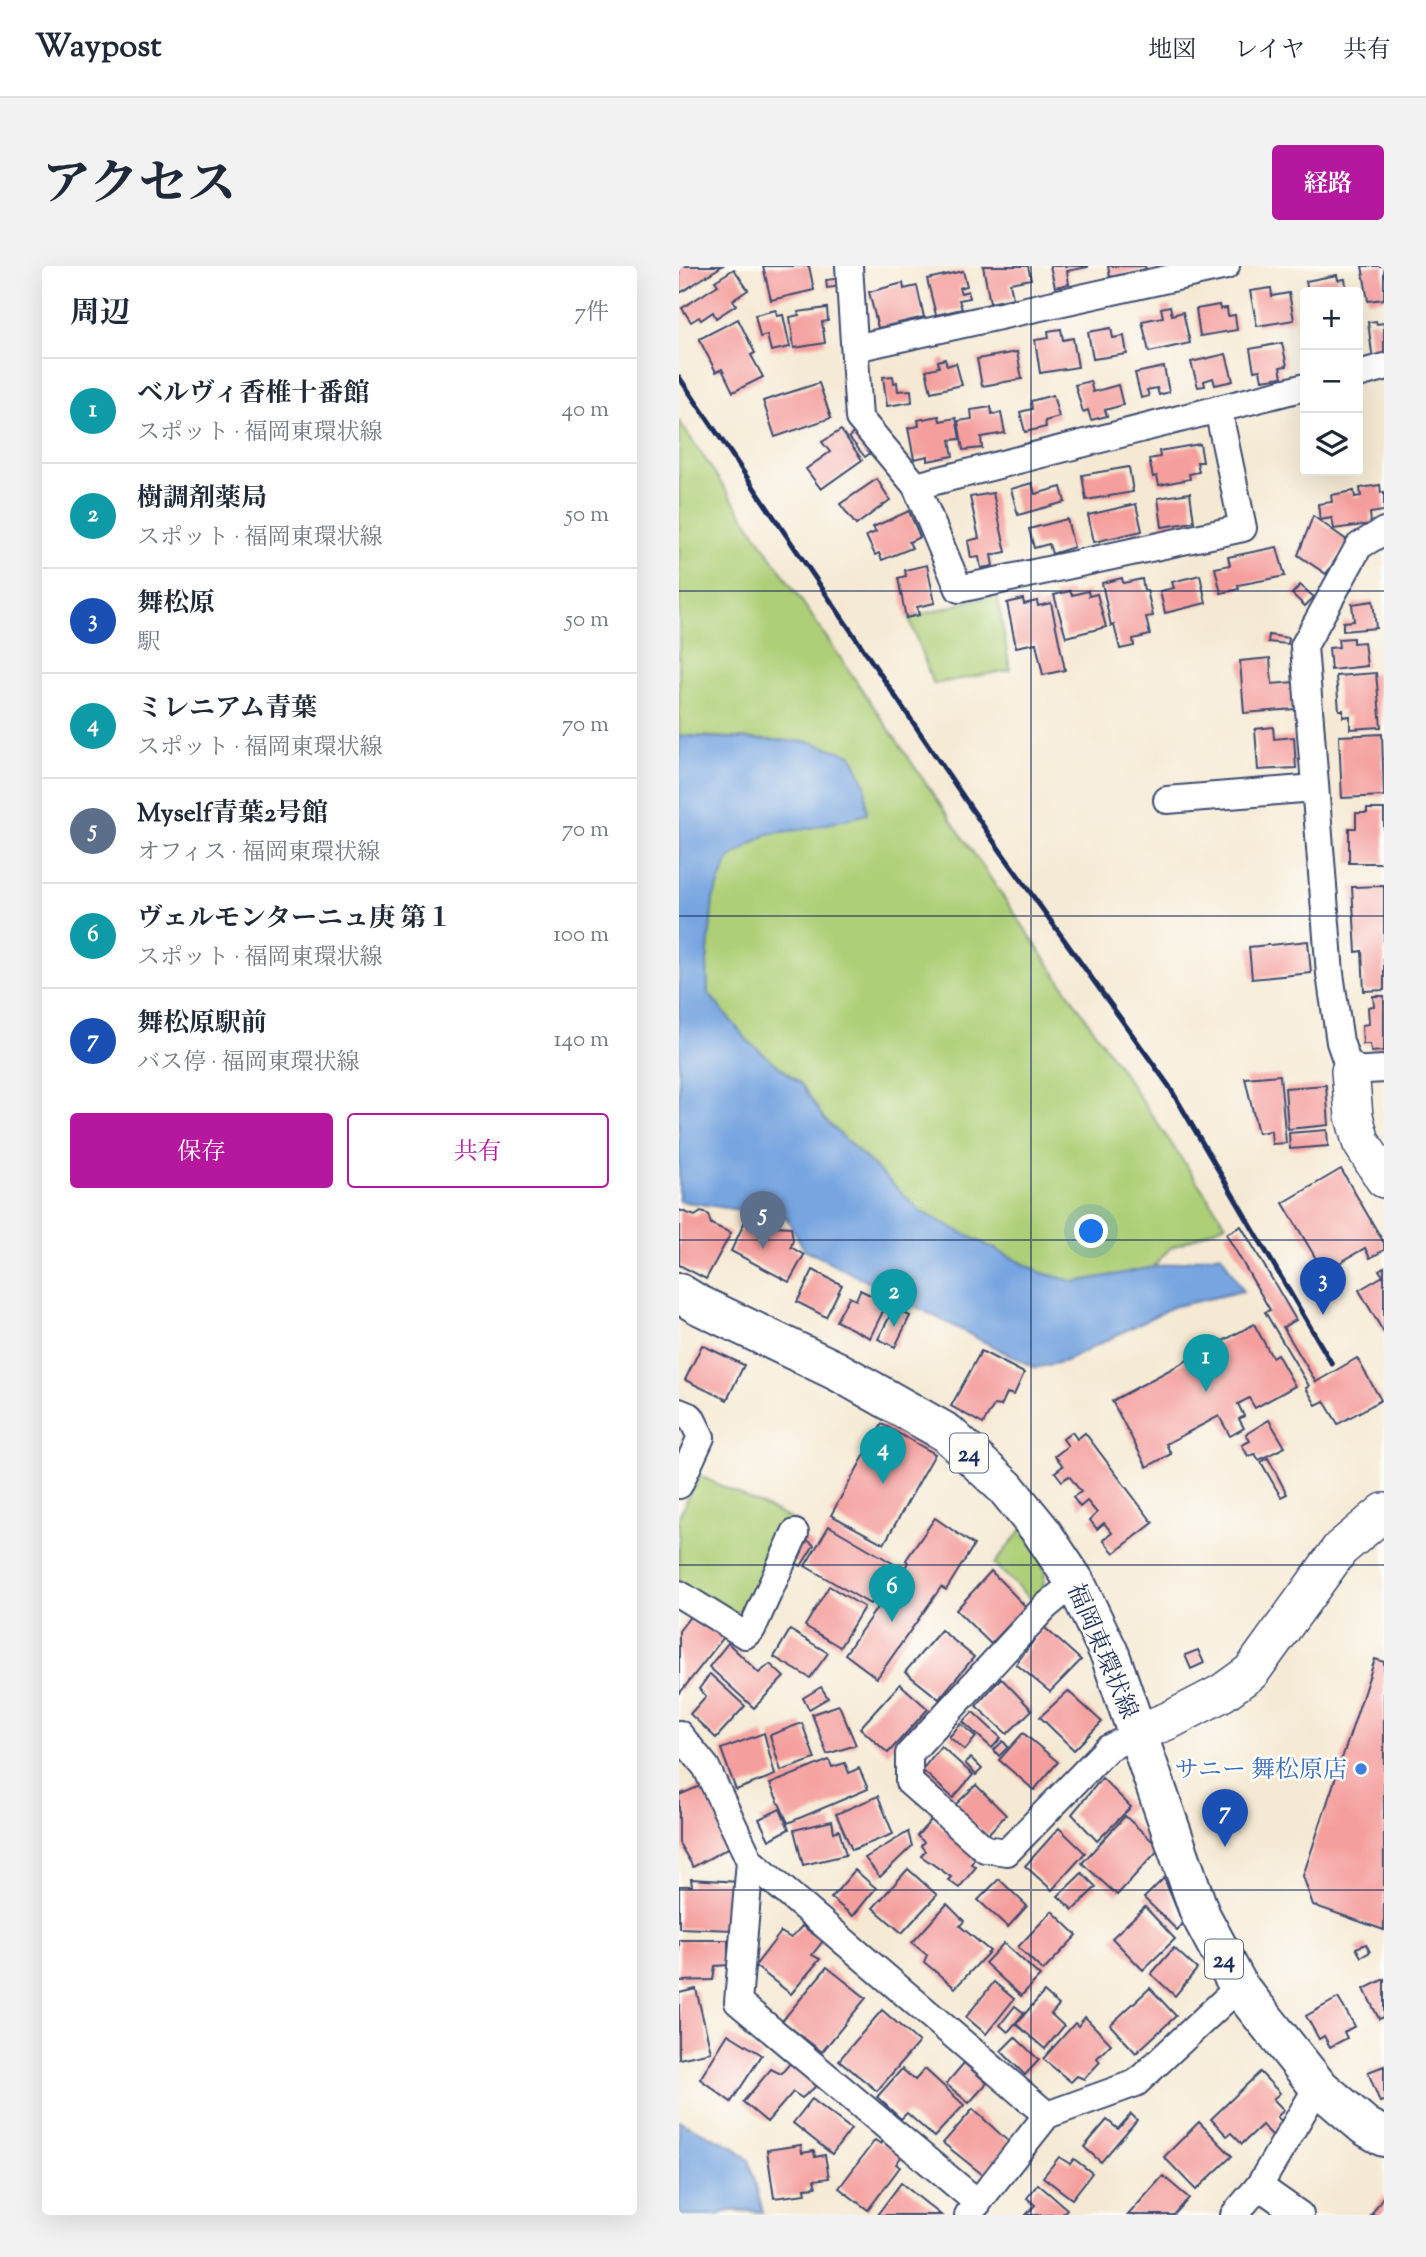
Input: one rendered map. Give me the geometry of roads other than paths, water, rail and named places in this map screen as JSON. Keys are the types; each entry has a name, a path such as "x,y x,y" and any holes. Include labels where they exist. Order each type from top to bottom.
{"main road":[{"name":"福岡東環状線","path":"679,1293 837,1371 947,1433 1006,1488 1041,1531 1075,1582 1109,1656 1138,1733 1200,1914 1240,1987 1318,2086 1365,2126 1384,2137"}],"street":[{"path":"849,266 859,418 916,486 958,589 1243,528 1218,409"},
{"path":"855,348 1226,266"},
{"path":"1363,373 1384,367"},
{"path":"916,486 1300,388"},
{"path":"1384,531 1359,547 1304,646 1330,974 1340,1042 1367,1070 1354,1116 1361,1142 1384,1179"},
{"path":"1167,800 1315,788"},
{"path":"679,1412 691,1417 701,1437 679,1485"},
{"path":"1075,1582 1045,1607 909,1754 909,1782 985,1849 1007,1852 1107,1748 1222,1693 1251,1672 1340,1549 1384,1512"},
{"path":"679,1594 745,1635 752,1629 795,1534"},
{"path":"679,1734 706,1767 750,1861 1047,2115"},
{"path":"750,1861 738,2002 973,2209 1047,2115 1136,2083 1240,1987"},
{"path":"1234,2215 1259,2186 1318,2086"},
{"path":"1259,2186 1300,2215"}],"water":[{"path":"679,736 811,742 852,755 865,784 867,814 811,828 767,834 729,859 713,899 707,962 708,993 749,1042 801,1084 825,1120 923,1213 1042,1273 1076,1282 1221,1254 1243,1291 1172,1307 1066,1361 1035,1368 804,1249 786,1217 679,1201"},
{"path":"679,2121 733,2146 749,2160 763,2212 679,2215"}],"railway":[{"path":"679,377 992,839 1169,1086 1332,1364"}],"place":[{"name":"Myself青葉2号館","path":"763,1249"},
{"name":"舞松原","path":"1323,1315"},
{"name":"樹調剤薬局","path":"894,1327"},
{"name":"ベルヴィ香椎十番館","path":"1206,1392"},
{"name":"ミレニアム青葉","path":"883,1484"},
{"name":"ヴェルモンターニュ庚 第１","path":"892,1622"},
{"name":"サニー 舞松原店","path":"1361,1769"},
{"name":"舞松原駅前","path":"1225,1847"}]}
